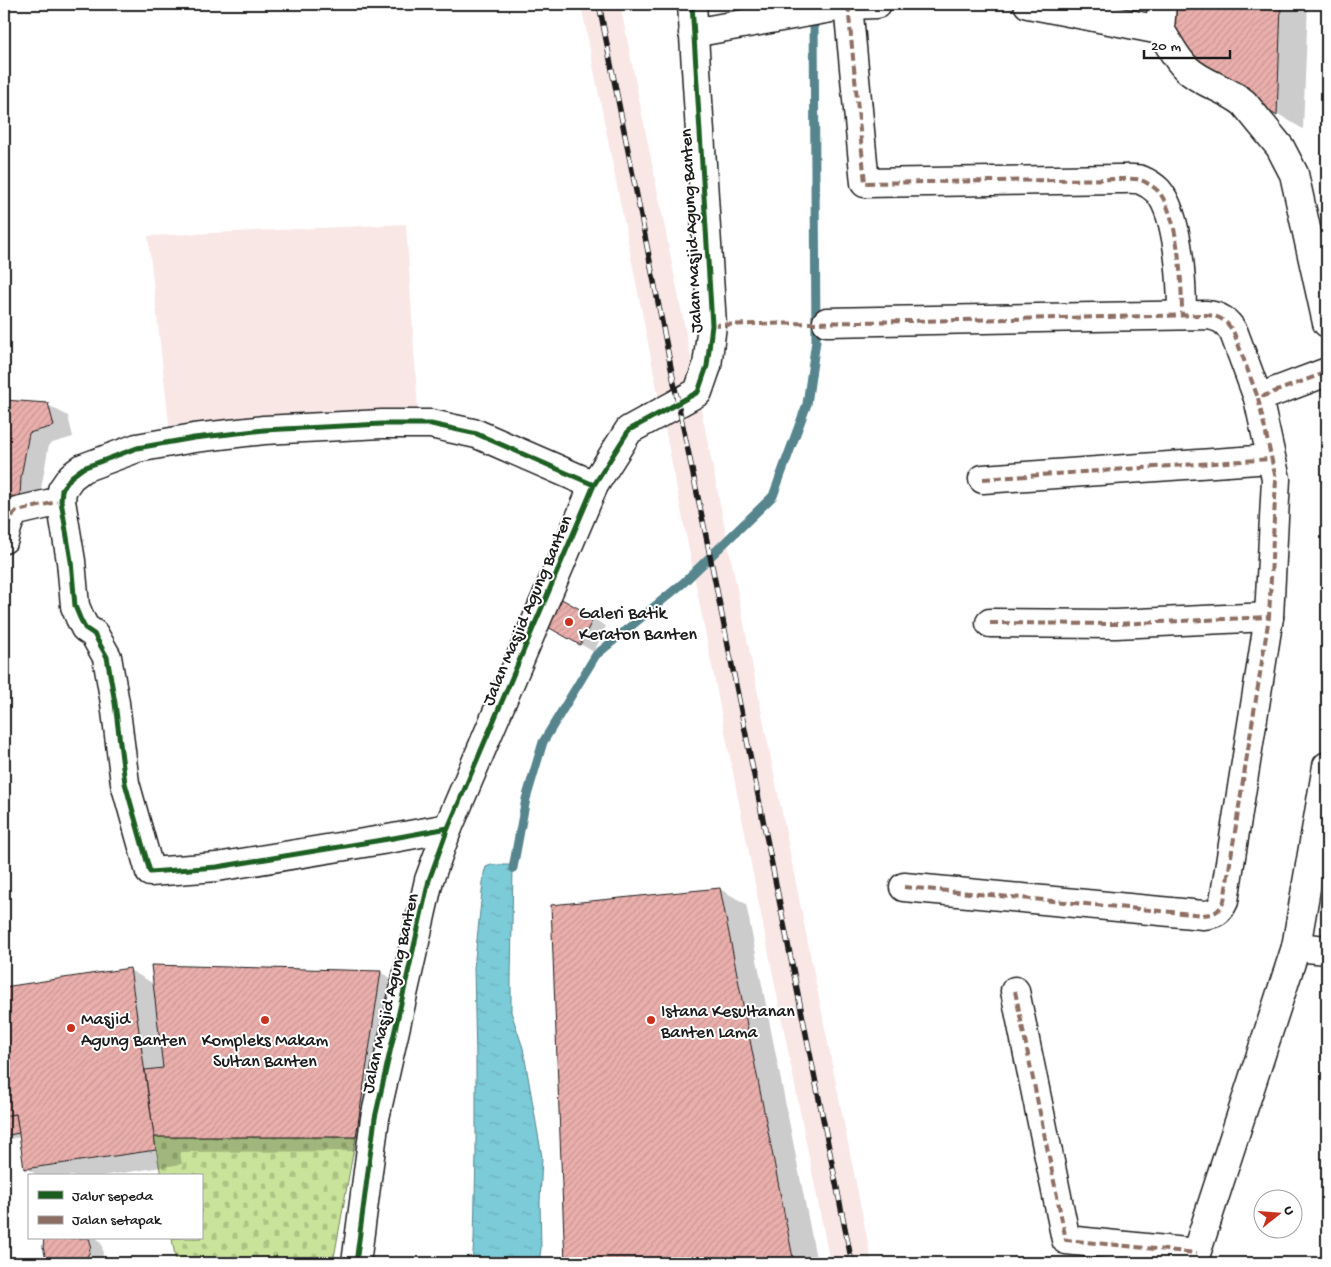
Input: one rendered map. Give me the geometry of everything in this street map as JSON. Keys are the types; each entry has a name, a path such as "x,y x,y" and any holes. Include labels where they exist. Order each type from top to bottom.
{"street":[{"name":"Jalan Masjid Agung Banten","path":"356,1263 375,1118 429,880 448,828 594,485 628,430 698,392 707,366 712,325 692,4"},
{"path":"693,33 831,7 877,4"},
{"path":"1028,4 1161,17 1170,44 1177,57 1188,70 1244,103 1280,147 1294,174 1327,323"},
{"path":"831,7 865,183 1140,180 1157,190 1168,207 1177,244 1182,292 1182,315"},
{"path":"827,322 1182,315 1206,315 1223,319 1234,333 1258,398 1276,479 1269,617 1224,901 1220,909 1214,913 1203,915 904,887"},
{"path":"1258,398 1327,372"},
{"path":"448,828 217,867 150,872 126,783 107,657 94,634 82,623 76,606 61,501 62,490 71,477 83,468 137,448 194,438 264,430 382,424 431,424 477,434 594,485"},
{"path":"983,479 1271,459"},
{"path":"4,539 8,522 17,511 61,501"},
{"path":"990,622 1116,624 1269,617"},
{"path":"1015,991 1066,1240 1195,1258 1296,947 1327,766"},
{"path":"1296,947 1327,950"}],"shaded area":[{"path":"581,4 620,4 872,1263 830,1263"},
{"path":"406,224 418,411 170,432 148,236"}],"green space":[{"path":"154,1137 356,1137 333,1263 176,1263 172,1240 202,1240 202,1174 161,1174"}],"water":[{"path":"491,865 508,865 513,868 511,1012 523,1048 542,1157 540,1202 541,1248 539,1263 472,1263 476,1153 474,968 484,873 486,867"}],"building":[{"path":"1175,4 1281,4 1277,116 1207,73 1174,32"},
{"path":"4,400 48,403 54,426 29,433 21,477 20,498 4,494"},
{"name":"Galeri Batik Keraton Banten","path":"558,597 594,617 580,645 546,626"},
{"name":"Istana Kesultanan Banten Lama","path":"720,888 794,1263 565,1263 551,905"},
{"name":"Kompleks Makam Sultan Banten","path":"151,965 381,971 356,1137 154,1137 145,1070 163,1068"},
{"name":"Masjid Agung Banten","path":"130,968 156,1150 24,1169 16,1114 4,1116 4,987"},
{"path":"16,1114 19,1133 4,1136 4,1116"},
{"path":"44,1240 90,1240 91,1245 89,1253 81,1263 52,1263 45,1255"}],"waterway":[{"path":"513,868 526,799 543,742 596,655 683,583 773,496 807,404 816,341 814,15"}],"railway":[{"path":"599,4 852,1263"}],"marked path":[{"path":"848,5 865,183 1141,180 1158,191 1171,216 1178,250 1182,315"},
{"path":"712,325 1206,315 1219,318 1229,325 1234,333 1258,398"},
{"path":"904,887 1203,915 1214,913 1220,908 1224,901 1269,617 1276,479 1258,398 1327,372"},
{"path":"983,479 1271,459"},
{"path":"4,539 10,520 17,511 61,501 62,504"},
{"path":"990,623 1116,624 1269,617"},
{"path":"1015,991 1066,1240 1196,1253"}],"cycle path":[{"path":"356,1263 375,1118 429,880 448,828 594,485 629,430 698,392 707,366 712,325 692,4"},
{"path":"448,828 217,867 150,872 125,783 107,657 94,634 85,628 75,606 71,561 61,501 62,490 71,477 83,468 137,448 194,438 264,430 382,424 431,424 477,434 594,485"}],"place":[{"name":"Galeri Batik Keraton Banten","path":"569,622"},
{"name":"Kompleks Makam Sultan Banten","path":"265,1020"},
{"name":"Istana Kesultanan Banten Lama","path":"651,1020"},
{"name":"Masjid Agung Banten","path":"71,1028"}]}
